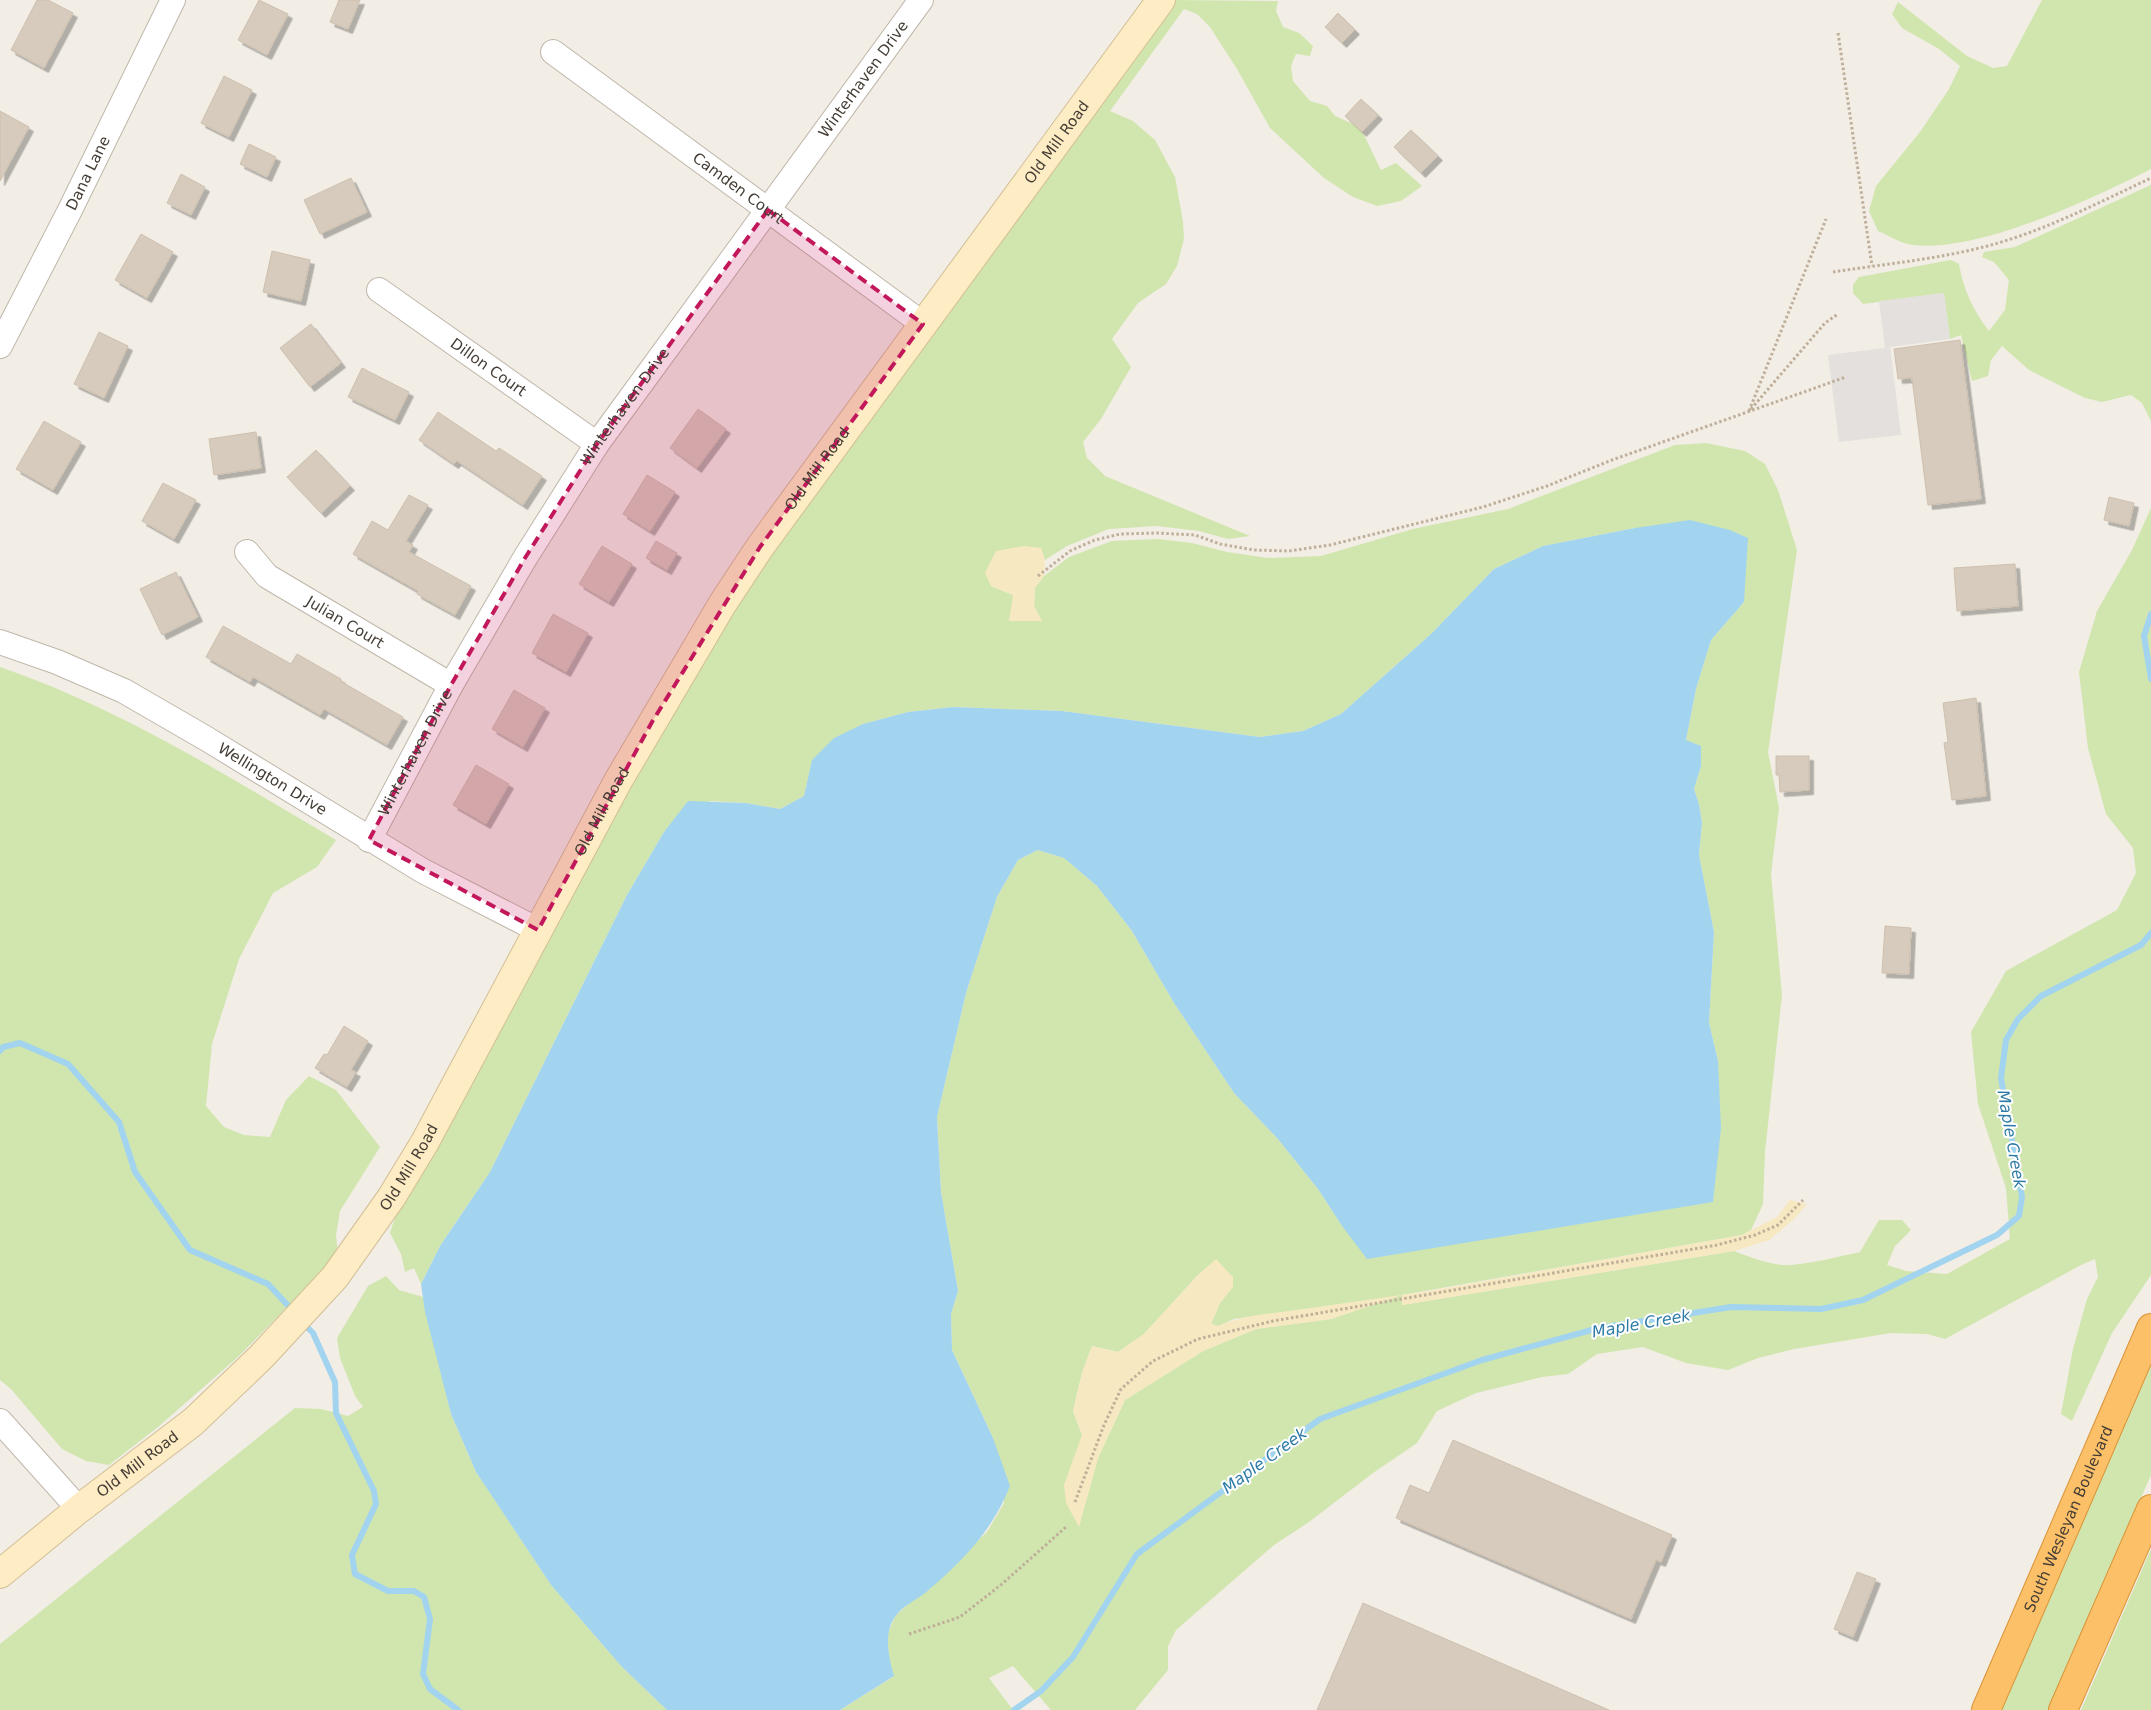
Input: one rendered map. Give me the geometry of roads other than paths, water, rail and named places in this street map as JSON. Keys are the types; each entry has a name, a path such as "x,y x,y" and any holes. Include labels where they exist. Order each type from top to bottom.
{"highway":[{"name":"South Wesleyan Boulevard","path":"1986,1710 2151,1328"},
{"path":"2063,1710 2151,1509"}],"street":[{"name":"Dana Lane","path":"0,346 75,202 173,0"},
{"name":"Winterhaven Drive","path":"369,840 450,685 525,558 597,444 921,0"},
{"name":"Old Mill Road","path":"0,1574 79,1509 193,1422 261,1357 335,1277 392,1198 425,1142 618,781 729,595 798,492 1161,0"},
{"name":"Camden Court","path":"553,52 923,324"},
{"name":"Dillon Court","path":"378,290 597,444"},
{"name":"Julian Court","path":"247,552 267,576 450,685"},
{"name":"Wellington Drive","path":"0,642 58,662 124,692 207,739 369,840 423,871 538,930"},
{"path":"0,1421 79,1509"}],"water":[{"path":"1690,520 1730,530 1748,538 1744,602 1711,640 1696,689 1686,740 1701,746 1701,766 1694,789 1702,823 1699,855 1714,932 1709,1023 1718,1061 1721,1128 1713,1202 1367,1259 1342,1226 1318,1189 1277,1138 1234,1093 1174,1003 1132,931 1097,886 1064,858 1038,850 1018,860 997,897 966,993 937,1117 941,1192 958,1291 951,1314 952,1350 993,1438 1010,1486 995,1517 975,1545 938,1582 895,1617 891,1624 888,1638 889,1654 894,1676 840,1710 667,1710 622,1667 551,1585 476,1472 451,1414 425,1312 421,1284 440,1246 490,1172 627,895 664,832 688,801 746,803 780,809 804,796 812,760 834,738 863,724 908,712 953,707 1062,711 1260,737 1303,731 1341,714 1431,634 1494,569 1543,546 1635,528"}],"waterway":[{"name":"Maple Creek","path":"2151,614 2144,636 2151,679"},
{"name":"Maple Creek","path":"1014,1710 1041,1691 1073,1657 1137,1554 1320,1419 1482,1360 1599,1328 1731,1307 1821,1309 1863,1300 1997,1235 2019,1216 2022,1197 2001,1078 2006,1040 2018,1019 2041,996 2141,945 2151,933"},
{"name":"Maple Creek","path":"0,1051 3,1047 20,1043 68,1064 119,1122 135,1172 190,1250 268,1284 294,1312"},
{"name":"Maple Creek","path":"302,1322 313,1333 335,1382 336,1413 374,1491 376,1504 352,1555 355,1574 388,1591 414,1591 424,1597 430,1619 423,1674 430,1689 458,1710"}]}
